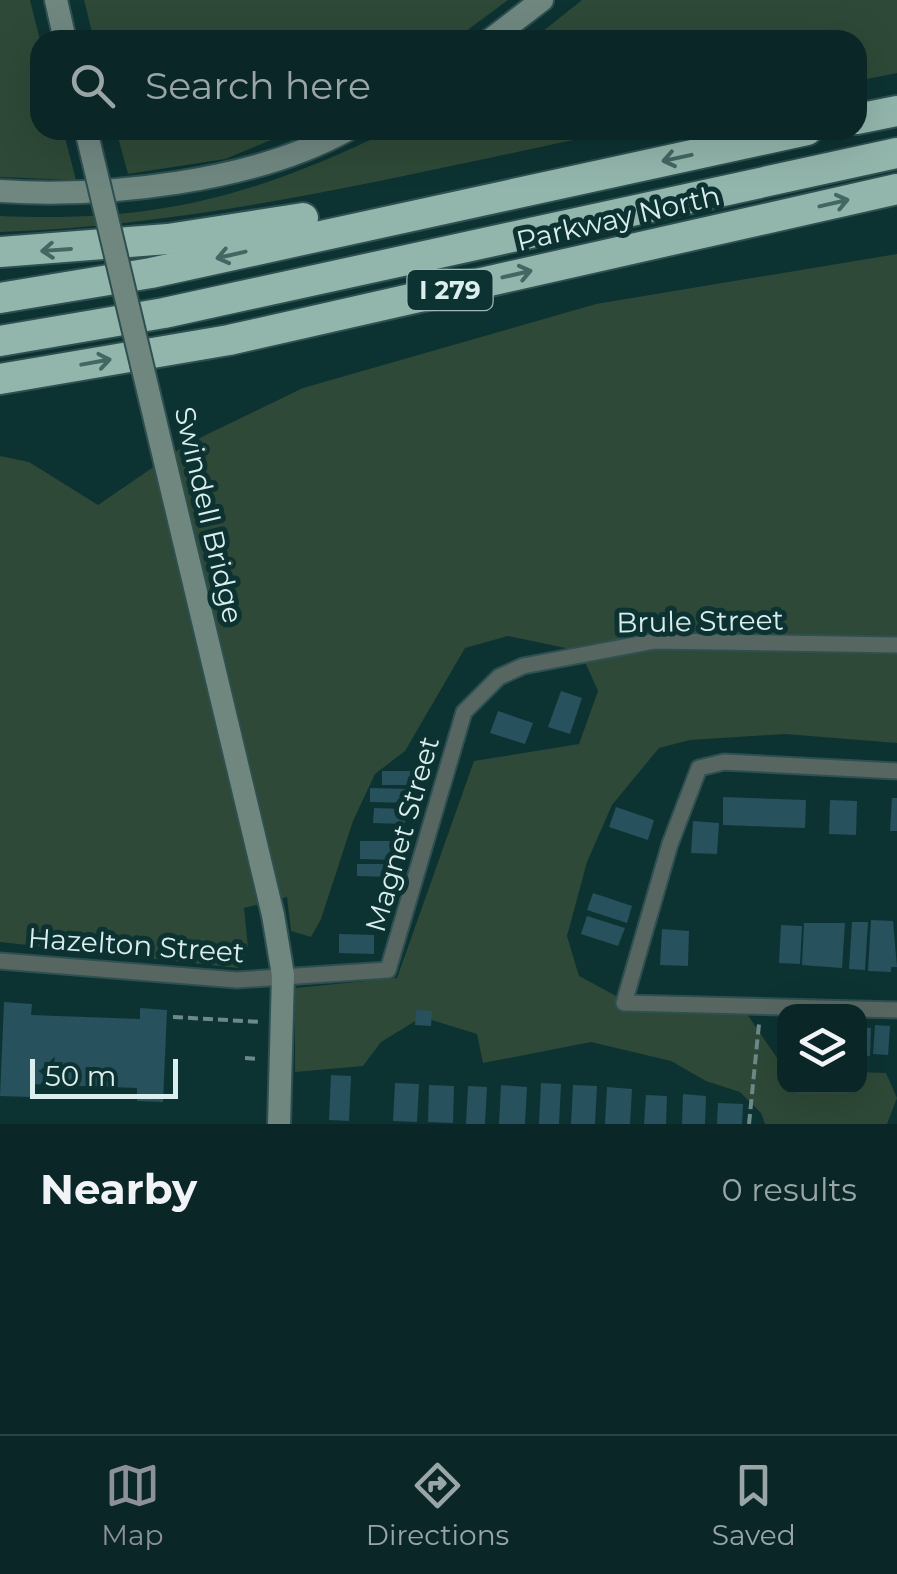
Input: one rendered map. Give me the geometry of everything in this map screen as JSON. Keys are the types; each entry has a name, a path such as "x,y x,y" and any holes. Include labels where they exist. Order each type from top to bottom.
{"highway":[{"path":"867,117 897,111"},
{"name":"Parkway North","path":"0,298 150,273 496,194 758,140"},
{"path":"0,341 164,313 897,153"},
{"path":"0,252 168,239 274,224 456,186 496,194"},
{"name":"Parkway North","path":"0,379 228,340 897,189"}],"street":[{"path":"56,0 63,30"},
{"path":"503,30 542,0"},
{"name":"Swindell Bridge","path":"88,140 273,915 282,974 279,1124"},
{"path":"0,191 147,188 233,171 319,140"},
{"name":"Brule Street","path":"464,712 499,677 511,671 611,646 655,641 897,645"},
{"name":"Magnet Street","path":"388,970 464,712"},
{"path":"897,771 724,762 706,764 694,774 624,1003 897,1010"},
{"name":"Hazelton Street","path":"0,961 237,980 282,974 388,970"}],"path":[{"path":"173,1017 261,1022"},
{"path":"749,1124 759,1025"},
{"path":"245,1058 259,1060"}],"green space":[{"path":"0,0 30,0 38,30 30,30 30,140 66,140 76,180 0,177"},
{"path":"84,0 508,0 468,30 92,30"},
{"path":"582,0 897,0 897,73 867,79 867,30 544,30"},
{"path":"119,140 271,140 225,159 128,174"},
{"path":"369,140 575,140 235,208 79,227 0,232 0,216 56,217 155,210 248,188"},
{"path":"897,254 897,743 785,734 690,740 659,748 612,805 587,862 567,936 579,976 644,1011 747,1014 777,1058 777,1094 867,1094 867,1072 886,1073 897,1098 887,1124 765,1124 761,1113 740,1092 706,1081 671,1061 591,1042 483,1063 477,1034 422,1017 381,1042 363,1066 295,1072 295,988 397,978 474,761 579,744 598,691 580,651 508,636 465,648 405,751 375,774 353,821 321,919 311,937 291,931 287,897 244,908 248,947 238,968 0,942 0,456 29,462 98,505 187,444 303,388 596,304"}],"building":[{"path":"561,691 582,698 570,734 548,727"},
{"path":"498,711 533,723 525,744 490,733"},
{"path":"382,771 412,771 412,785 382,785"},
{"path":"370,788 411,789 410,803 370,802"},
{"path":"723,797 806,800 805,828 723,825"},
{"path":"892,798 897,798 897,831 890,831"},
{"path":"830,800 857,801 856,835 829,834"},
{"path":"616,807 654,820 648,840 609,827"},
{"path":"374,808 405,809 405,824 373,823"},
{"path":"693,821 719,823 717,854 691,853"},
{"path":"360,841 394,841 394,860 360,859"},
{"path":"357,864 390,864 390,877 357,876"},
{"path":"593,893 632,906 627,923 587,910"},
{"path":"587,916 625,928 618,946 581,934"},
{"path":"871,920 893,921 897,967 891,967 891,972 868,971"},
{"path":"852,922 868,922 865,970 849,969"},
{"path":"804,923 845,923 842,968 802,965"},
{"path":"781,925 802,926 800,964 779,963"},
{"path":"662,929 689,931 688,966 660,965"},
{"path":"339,934 374,935 374,954 339,953"},
{"path":"4,1002 32,1004 31,1015 140,1019 140,1008 167,1010 163,1102 137,1101 137,1088 30,1084 30,1097 0,1096"},
{"path":"416,1010 432,1011 431,1026 415,1025"},
{"path":"875,1025 890,1026 888,1055 873,1054"},
{"path":"867,1028 871,1028 870,1056 867,1056"},
{"path":"331,1075 351,1076 349,1121 329,1120"},
{"path":"395,1083 419,1084 417,1122 393,1121"},
{"path":"541,1083 561,1084 559,1124 539,1124"},
{"path":"429,1085 454,1086 453,1123 428,1122"},
{"path":"501,1085 527,1087 525,1124 499,1124"},
{"path":"573,1085 597,1086 595,1124 571,1124"},
{"path":"468,1086 487,1087 485,1124 466,1124"},
{"path":"607,1087 632,1089 630,1124 605,1124"},
{"path":"683,1094 706,1096 705,1124 682,1124"},
{"path":"646,1095 667,1096 666,1124 644,1124"},
{"path":"718,1103 743,1104 742,1124 717,1124"}]}
